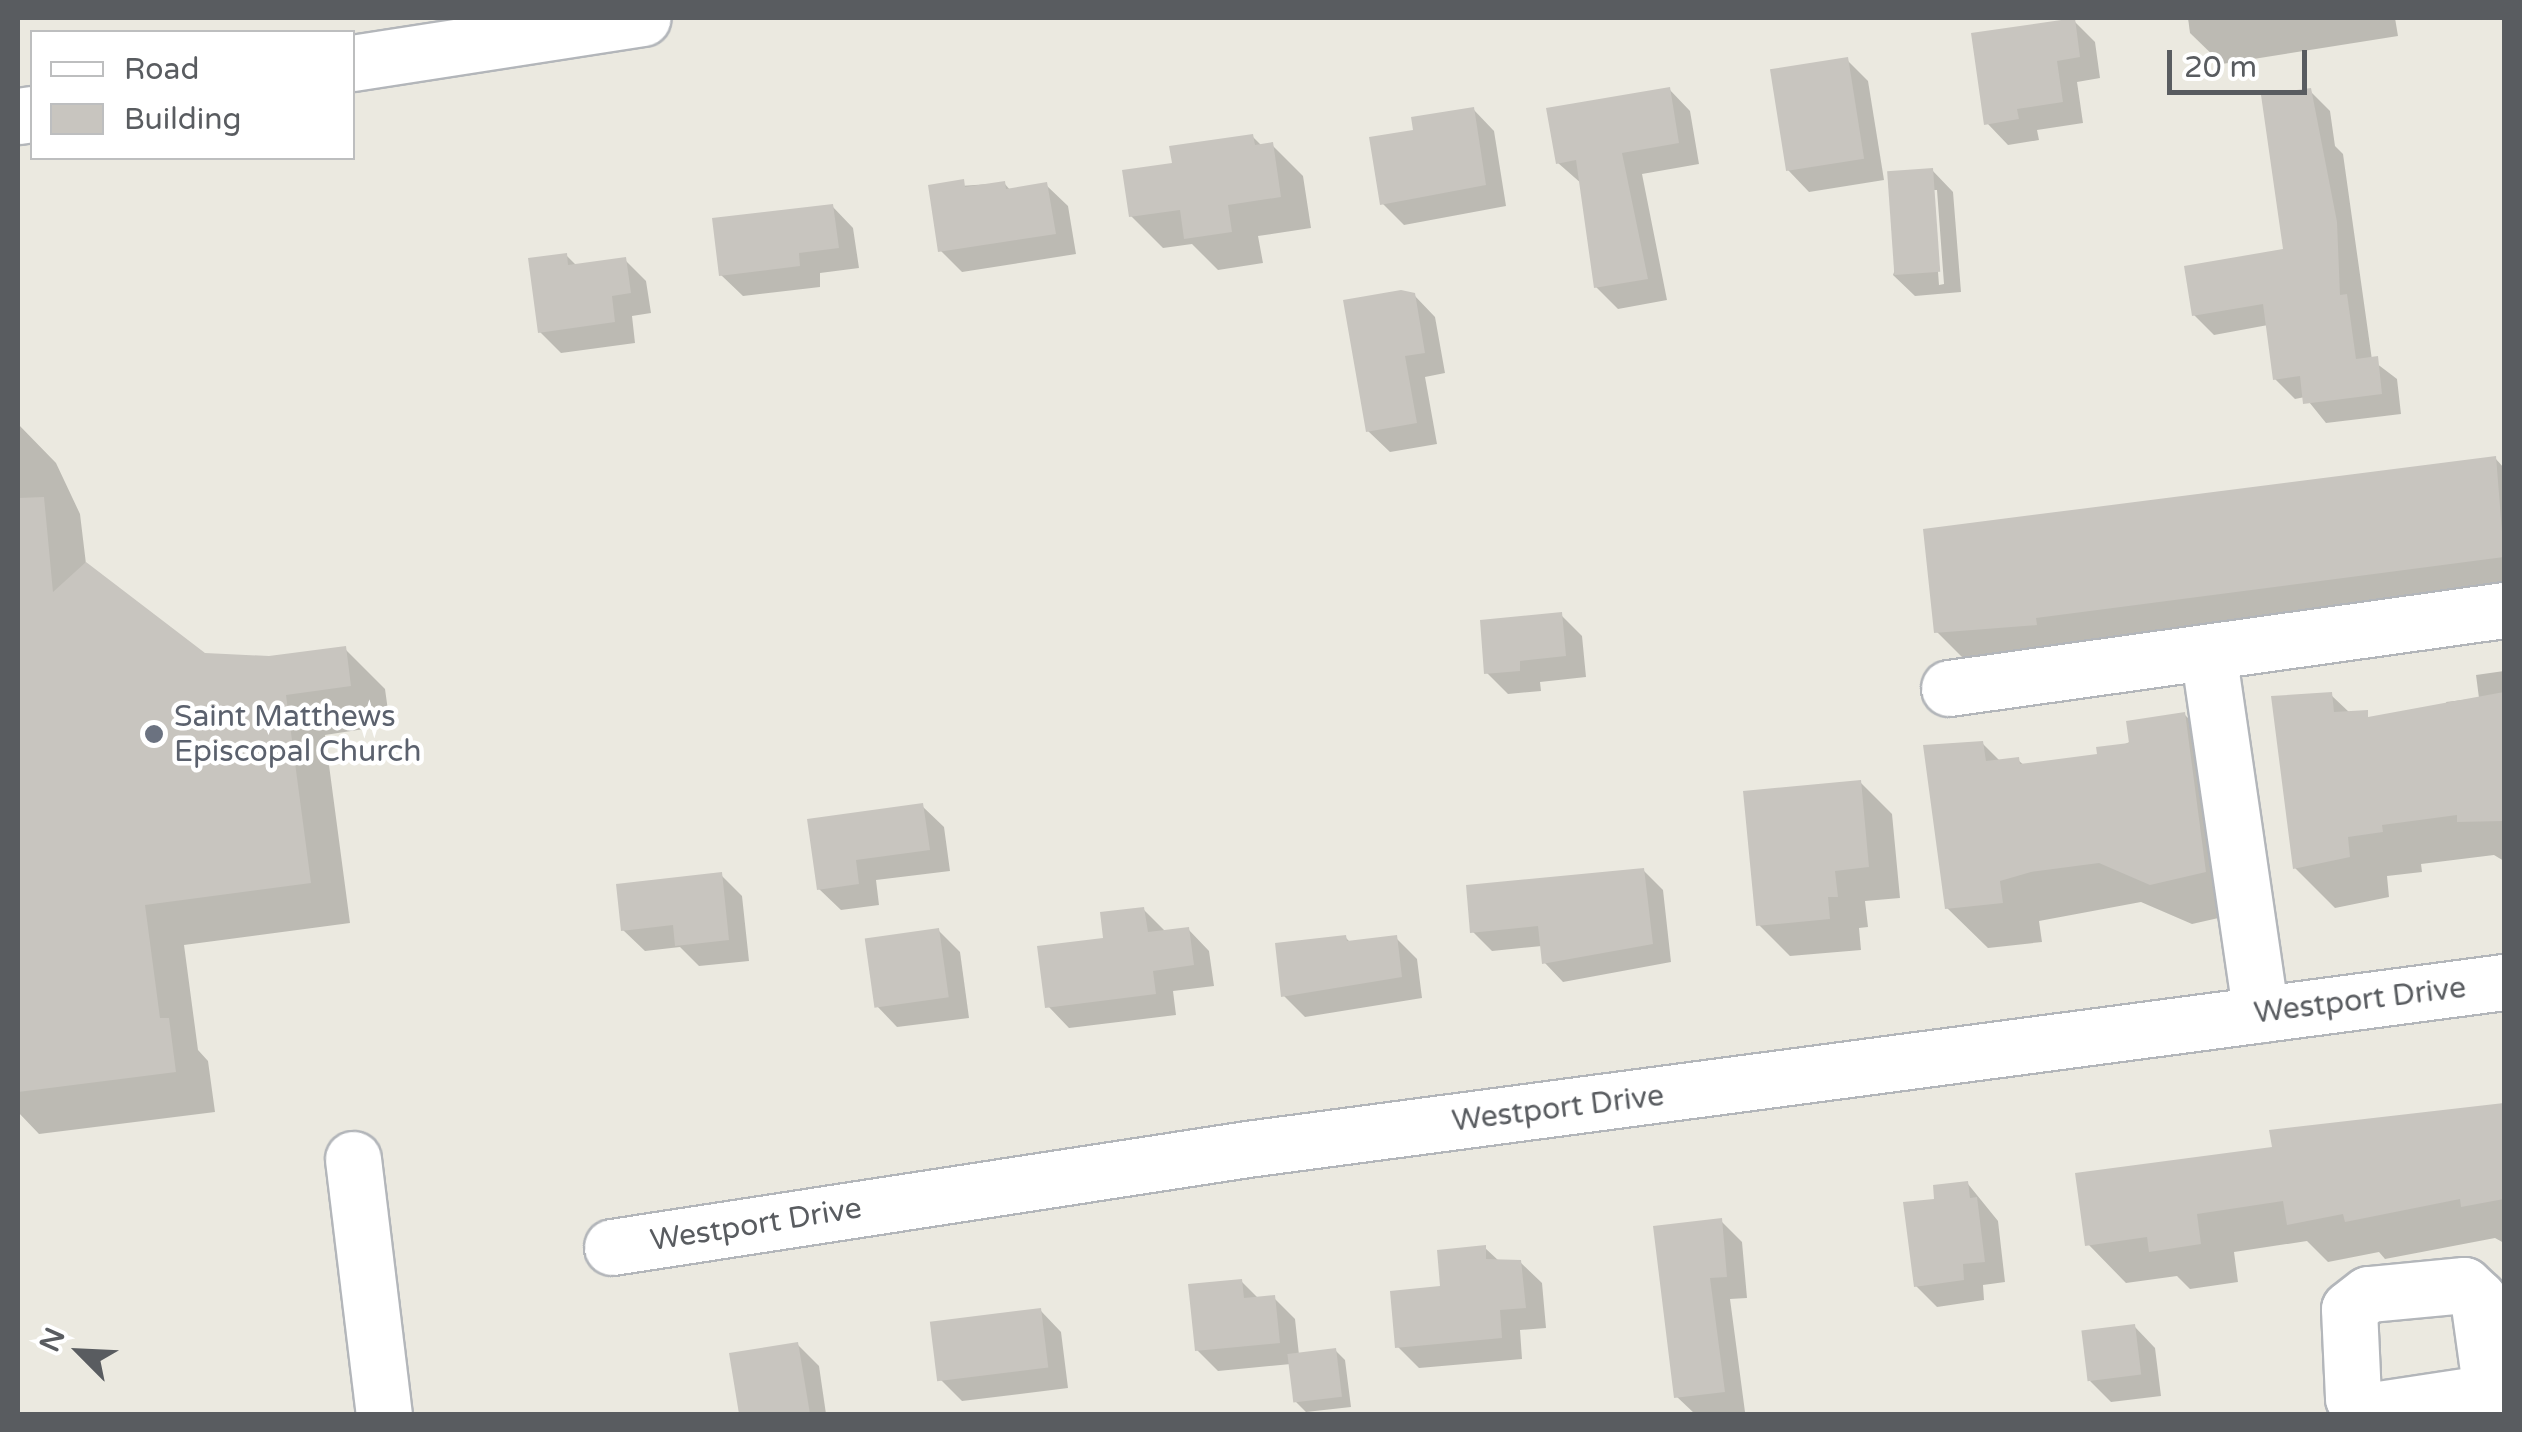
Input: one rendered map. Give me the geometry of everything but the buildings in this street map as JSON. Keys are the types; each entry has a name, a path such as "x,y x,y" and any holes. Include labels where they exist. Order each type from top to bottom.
{"street":[{"path":"355,64 643,18"},
{"path":"1949,688 2504,610"},
{"path":"2208,652 2261,1014"},
{"name":"Westport Drive","path":"612,1247 1247,1148 2504,982"},
{"path":"352,1160 384,1414"}],"place":[{"name":"Saint Matthews Episcopal Church","path":"154,734"}]}
